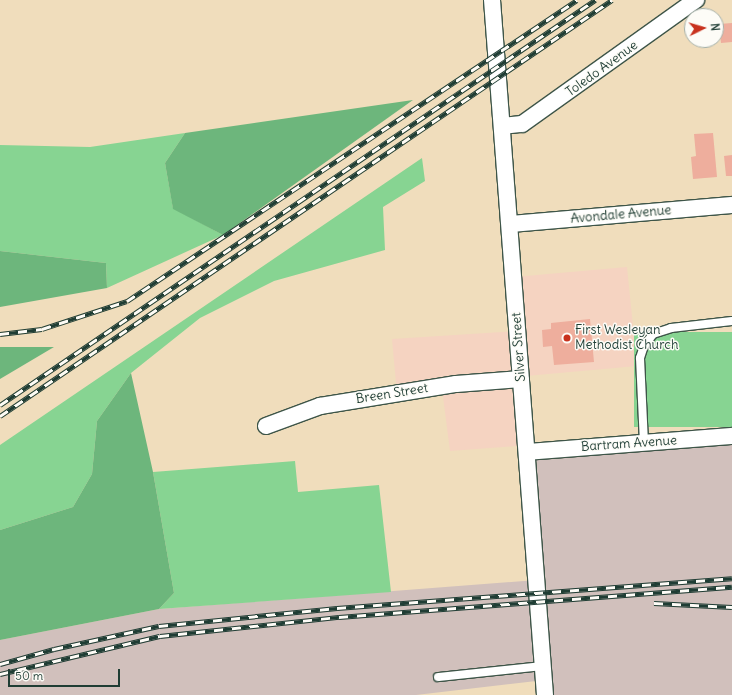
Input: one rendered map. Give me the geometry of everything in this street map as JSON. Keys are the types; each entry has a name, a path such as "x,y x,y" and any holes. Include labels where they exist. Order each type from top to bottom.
{"street":[{"name":"Silver Street","path":"492,0 545,695"},
{"name":"Toledo Avenue","path":"502,126 522,124 696,0"},
{"name":"Avondale Avenue","path":"510,224 732,204"},
{"name":"Breen Street","path":"266,426 320,406 456,384 521,378"},
{"name":"Bartram Avenue","path":"527,452 732,436"}],"lane":[{"path":"644,443 640,358 644,346 653,334 671,328 732,321"},
{"path":"438,677 543,666"}],"shaded area":[{"path":"627,267 637,366 526,376 530,445 450,451 442,389 397,394 392,339 519,331 514,277"},
{"path":"732,427 732,695 547,695 545,680 416,695 0,695 0,640 159,609 537,580 531,459 642,435"}],"green space":[{"path":"413,100 223,235 173,209 165,163 185,133"},
{"path":"185,133 165,163 173,208 223,235 107,288 106,263 0,251 0,145 90,147"},
{"path":"422,158 425,181 383,207 385,250 274,281 200,318 131,373 97,421 92,474 73,507 0,530 0,445"},
{"path":"0,251 106,263 107,288 0,307"},
{"path":"634,332 732,332 732,427 634,427"},
{"path":"0,347 54,347 0,379"},
{"path":"131,373 153,472 174,593 159,609 0,640 0,530 73,507 92,474 97,421"},
{"path":"295,461 298,492 379,485 391,592 159,609 174,593 153,472"}],"building":[{"path":"732,23 732,42 724,43 724,24"},
{"path":"713,133 717,177 693,179 691,157 696,156 694,134"},
{"path":"732,155 732,176 726,176 724,156"},
{"name":"First Wesleyan Methodist Church","path":"590,319 594,362 554,365 552,346 543,347 542,330 551,329 551,323"}],"railway":[{"path":"0,334 42,329 127,301 577,0"},
{"path":"0,405 595,0"},
{"path":"0,416 612,0"},
{"path":"0,664 54,649 159,626 337,608 732,578"},
{"path":"0,674 160,636 339,617 732,587"},
{"path":"654,603 732,607"}],"place":[{"name":"First Wesleyan Methodist Church","path":"567,338"}]}
